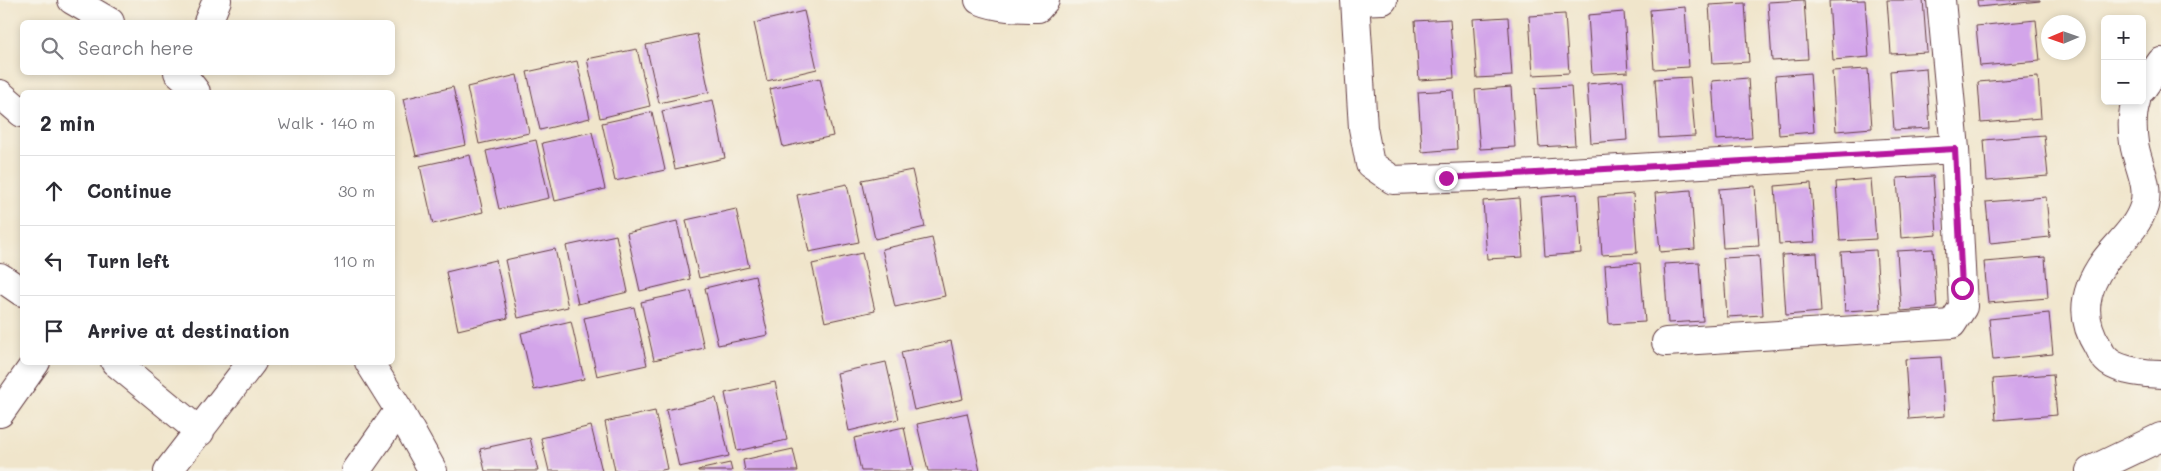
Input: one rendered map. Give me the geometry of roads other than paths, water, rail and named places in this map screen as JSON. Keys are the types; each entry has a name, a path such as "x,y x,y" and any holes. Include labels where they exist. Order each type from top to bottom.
{"street":[{"path":"72,0 107,20"},
{"path":"209,20 217,0"},
{"path":"980,0 991,5 1019,8 1038,8 1045,0"},
{"path":"1383,0 1355,1 1363,128 1368,155 1370,164 1393,180 1510,176 1955,149"},
{"path":"1666,342 1952,324 1963,307 1955,149 1941,0"},
{"path":"2146,83 2161,62"},
{"path":"0,94 20,111"},
{"path":"2135,105 2133,112 2134,144 2144,178 2146,198 2144,207 2139,219 2103,263 2085,302 2086,319 2090,334 2109,362 2123,368 2161,374"},
{"path":"0,277 20,291"},
{"path":"0,413 34,365"},
{"path":"119,365 200,432"},
{"path":"168,471 200,432 250,365"},
{"path":"371,365 399,410 433,471"},
{"path":"356,471 399,410"},
{"path":"2090,471 2161,437"}]}
